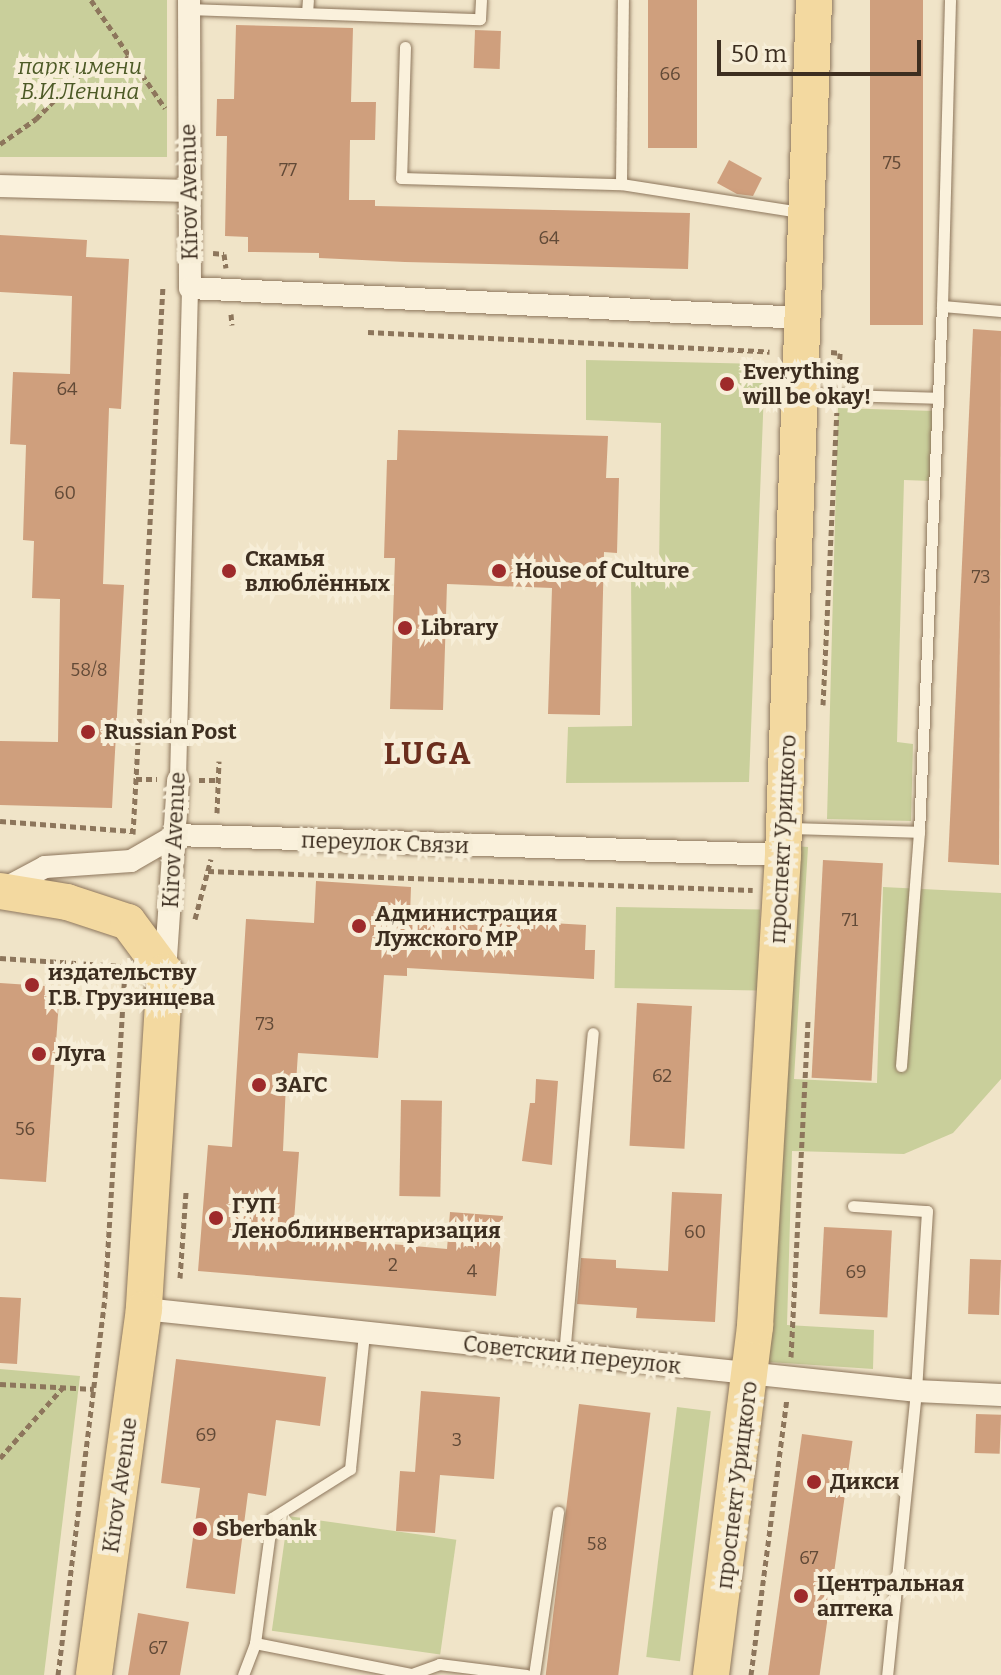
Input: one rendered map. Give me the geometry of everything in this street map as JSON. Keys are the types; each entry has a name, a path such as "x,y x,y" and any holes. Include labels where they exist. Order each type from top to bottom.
{"main road":[{"name":"проспект Урицкого","path":"711,1675 751,1373 774,846 804,318 814,0"},
{"path":"0,891 67,902 128,922 165,972"},
{"name":"Kirov Avenue","path":"94,1675 144,1309 165,972"}],"street":[{"name":"Kirov Avenue","path":"165,972 176,835 190,288 188,4"},
{"path":"0,186 189,191"},
{"path":"190,288 804,318"},
{"path":"0,891 45,867 131,861 176,835"},
{"name":"переулок Связи","path":"176,835 774,846"},
{"name":"Советский переулок","path":"144,1309 916,1391 1001,1395"}],"lane":[{"path":"188,4 307,6 480,19 481,0"},
{"path":"621,184 623,0"},
{"path":"901,1066 919,832 942,306 950,0"},
{"path":"405,47 401,178 621,184 807,214"},
{"path":"942,306 1001,311"},
{"path":"800,394 938,398"},
{"path":"774,846 919,832"},
{"path":"564,1355 593,1033"},
{"path":"853,1206 927,1211 916,1391 887,1675"},
{"path":"243,1675 255,1643 272,1518 350,1469 364,1333"},
{"path":"534,1675 558,1512"},
{"path":"255,1643 412,1674 439,1664 526,1675"}],"path":[{"path":"91,0 172,118"},
{"path":"0,144 36,119 78,76 130,57"},
{"path":"190,250 224,254"},
{"path":"368,332 771,352 771,367"},
{"path":"218,780 219,761"},
{"path":"0,821 133,831"},
{"path":"750,906 751,890 774,846"},
{"path":"208,871 751,890"},
{"path":"0,958 126,966"},
{"path":"751,1675 790,1377"},
{"path":"0,1384 65,1385 94,1389"},
{"path":"0,1458 65,1385"}],"green space":[{"name":"парк имени В.И.Ленина","path":"0,0 167,0 167,157 0,157"},
{"path":"586,360 765,364 749,782 566,783 568,727 632,726 631,571 659,571 661,423 586,420"},
{"path":"838,408 934,411 931,481 904,480 897,742 913,744 911,821 827,819"},
{"path":"780,845 808,847 794,1079 877,1083 883,887 1001,893 1001,1079 953,1133 904,1154 792,1151 787,1325 874,1330 873,1369 755,1361"},
{"path":"616,907 760,910 759,991 615,988"},
{"path":"0,1369 80,1376 44,1675 0,1675"},
{"path":"677,1407 711,1411 680,1661 646,1657"},
{"path":"288,1516 456,1540 440,1655 272,1631"}],"building":[{"path":"648,0 697,0 697,148 648,148"},
{"path":"870,0 923,0 923,325 870,325"},
{"path":"236,25 353,28 351,102 376,102 375,140 350,140 349,200 375,200 375,206 690,213 688,269 405,262 319,258 319,253 248,252 248,237 225,236 227,136 216,136 217,99 234,99"},
{"path":"475,30 501,31 500,69 474,68"},
{"path":"729,160 762,178 753,196 737,194 717,183"},
{"path":"0,235 87,240 86,257 129,259 121,409 109,408 103,584 124,585 112,808 0,805 0,741 58,742 60,599 32,598 34,541 23,540 26,445 10,444 13,372 70,374 72,296 0,292"},
{"path":"973,329 1001,331 999,865 948,862"},
{"name":"House of Culture","path":"398,430 608,436 606,478 619,478 617,553 604,552 600,715 548,714 552,588 447,584 443,710 390,709 395,558 384,558 387,460 397,460"},
{"path":"823,860 883,863 872,1081 812,1078"},
{"path":"316,881 411,887 410,915 586,925 585,950 595,950 594,979 407,968 407,976 384,975 378,1058 298,1053 296,1083 286,1083 283,1151 299,1152 293,1235 447,1249 450,1212 503,1216 496,1296 198,1271 208,1145 232,1147 246,919 314,923"},
{"path":"0,983 60,987 46,1182 0,1179"},
{"path":"637,1003 692,1006 684,1149 630,1146"},
{"path":"536,1079 558,1081 552,1165 522,1161 530,1103 535,1103"},
{"path":"401,1100 442,1101 440,1197 399,1196"},
{"path":"672,1192 722,1194 715,1322 636,1318 637,1308 577,1304 581,1258 616,1260 616,1268 668,1271"},
{"path":"824,1227 892,1231 887,1317 819,1314"},
{"path":"970,1259 1001,1260 999,1315 968,1314"},
{"path":"0,1297 21,1298 17,1364 0,1363"},
{"path":"176,1359 326,1377 320,1426 276,1420 266,1496 248,1493 235,1594 186,1588 200,1488 161,1483"},
{"path":"421,1391 500,1397 494,1479 440,1475 435,1533 396,1531 400,1471 415,1472"},
{"path":"579,1404 650,1413 618,1675 546,1675"},
{"path":"976,1414 1001,1415 1000,1454 975,1453"},
{"path":"802,1434 853,1441 820,1675 768,1675"},
{"path":"138,1613 189,1622 180,1675 128,1675"}],"place":[{"name":"Everything will be okay!","path":"727,384"},
{"name":"Скамья влюблённых","path":"229,571"},
{"name":"House of Culture","path":"499,571"},
{"name":"Library","path":"405,628"},
{"name":"Russian Post","path":"88,732"},
{"name":"Администрация Лужского МР","path":"359,926"},
{"name":"издательству Г.В. Грузинцева","path":"32,985"},
{"name":"Луга","path":"39,1054"},
{"name":"ЗАГС","path":"259,1085"},
{"name":"ГУП Леноблинвентаризация","path":"216,1218"},
{"name":"Дикси","path":"814,1482"},
{"name":"Sberbank","path":"200,1529"},
{"name":"Центральная аптека","path":"801,1596"}],"district":[{"name":"LUGA","path":"428,754"}]}
